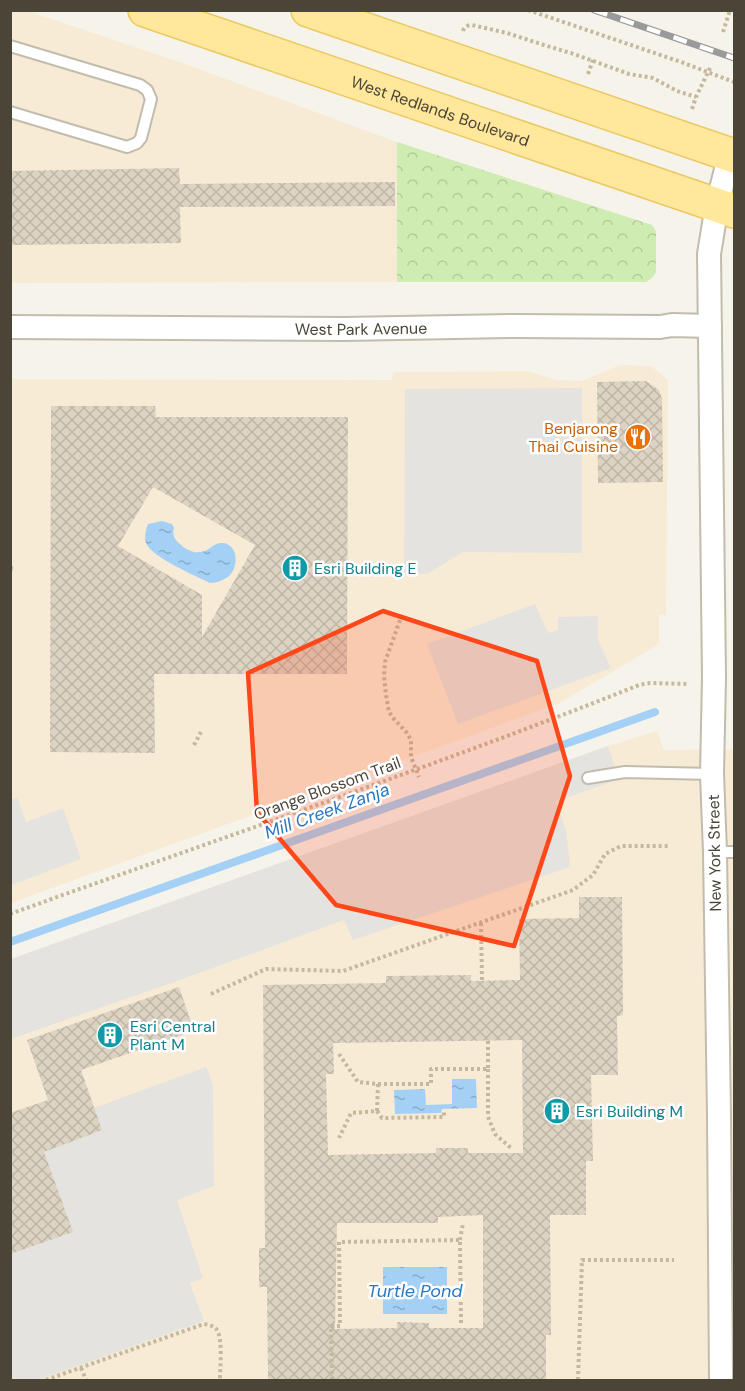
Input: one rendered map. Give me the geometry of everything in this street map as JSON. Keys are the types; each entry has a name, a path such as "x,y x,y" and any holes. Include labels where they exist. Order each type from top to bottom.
{"main road":[{"name":"West Redlands Boulevard","path":"145,10 726,208"},
{"path":"308,10 732,155"}],"street":[{"name":"New York Street","path":"721,1380 719,1115 725,852 712,774 714,667 709,254 726,208 732,155"},
{"name":"West Park Avenue","path":"10,327 710,326"}],"lane":[{"path":"10,46 140,85 147,90 151,99 141,138 137,143 127,147 10,112"},
{"path":"588,778 624,772 712,774"}],"path":[{"path":"528,10 735,82"},
{"path":"723,32 730,10"},
{"path":"453,59 464,28 472,25 507,33 593,60 629,74 652,78 677,91 696,97"},
{"path":"588,76 593,60"},
{"path":"691,113 711,66"},
{"path":"400,620 385,662 386,696 389,712 408,734 411,741 411,757 419,777"},
{"name":"Orange Blossom Trail","path":"10,914 416,769 639,685 687,684"},
{"path":"194,745 201,732"},
{"path":"211,994 266,969 343,971 573,890 593,875 605,854 621,846 670,846"},
{"path":"481,923 482,981"},
{"path":"488,1041 488,1117 495,1134 511,1148"},
{"path":"339,1054 358,1082 431,1084 431,1069 488,1069"},
{"path":"378,1084 377,1111 382,1118 444,1117 444,1112"},
{"path":"339,1138 351,1113 377,1111"},
{"path":"461,1324 460,1240 464,1223"},
{"path":"332,1380 331,1326 340,1326 339,1242 460,1240"},
{"path":"578,1380 582,1260 674,1260"},
{"path":"46,1380 204,1324 211,1325 217,1330 220,1341 220,1380"},
{"path":"81,1368 86,1380"}],"highlighted area":[{"path":"383,611 537,661 570,776 514,946 336,905 257,812 248,673"}],"shaded area":[{"path":"10,11 28,11 180,62 397,142 397,282 11,283"},
{"path":"620,365 651,366 668,380 666,615 659,615 659,644 560,703 11,903 11,379 392,380 393,372 527,371 556,380 582,381"},
{"path":"582,388 582,553 463,552 427,574 404,573 405,389"},
{"path":"535,604 548,633 558,630 558,617 598,616 598,640 611,668 458,724 427,644"},
{"path":"657,731 664,750 734,749 734,1380 11,1380 11,959 608,746"},
{"path":"608,746 619,779 555,802 566,829 570,867 353,940 344,920 11,1039 11,959"},
{"path":"17,797 26,822 63,808 81,859 11,885 11,800"},
{"path":"206,1067 213,1084 214,1186 177,1200 203,1278 190,1283 204,1321 38,1380 11,1380 11,1138"}],"green space":[{"path":"397,142 652,225 656,231 656,272 646,282 397,282"}],"water":[{"path":"162,521 172,524 175,539 190,551 202,552 217,544 228,545 235,552 236,557 232,573 224,579 210,583 156,554 146,543 145,534 148,524"},
{"path":"452,1079 476,1079 477,1108 442,1109 441,1113 395,1114 394,1090 425,1089 426,1105 452,1104"},
{"name":"Turtle Pond","path":"383,1267 447,1267 447,1314 383,1314"}],"building":[{"path":"179,168 180,184 395,182 395,206 180,207 181,243 10,245 10,171"},
{"path":"646,381 659,390 662,399 663,482 598,483 597,382"},
{"name":"Esri Building E","path":"51,406 155,406 156,417 348,417 347,674 154,674 155,753 50,752","holes":["153,487 255,545 202,637 202,595 118,546"]},
{"name":"Esri Building M","path":"579,897 622,897 623,1015 617,1016 618,1075 591,1075 593,1161 586,1161 586,1215 550,1215 551,1335 546,1335 546,1380 268,1380 267,1287 259,1287 259,1248 265,1248 263,985 386,983 386,976 471,975 471,981 520,980 519,919 579,918","holes":["522,1040 523,1153 468,1153 468,1148 436,1148 436,1153 328,1155 326,1074 334,1074 333,1043","483,1215 483,1328 429,1328 429,1323 397,1322 397,1328 335,1329 337,1223 438,1223 438,1217"]},
{"path":"179,987 194,1031 81,1070 102,1130 44,1152 73,1232 10,1254 10,1113 48,1100 27,1040"}],"waterway":[{"name":"Mill Creek Zanja","path":"10,942 655,712"}],"railway":[{"path":"594,10 734,58"}],"place":[{"name":"Benjarong Thai Cuisine","path":"638,437"},
{"name":"Esri Building E","path":"295,568"},
{"name":"Esri Central Plant M","path":"110,1035"},
{"name":"Esri Building M","path":"557,1111"}]}
